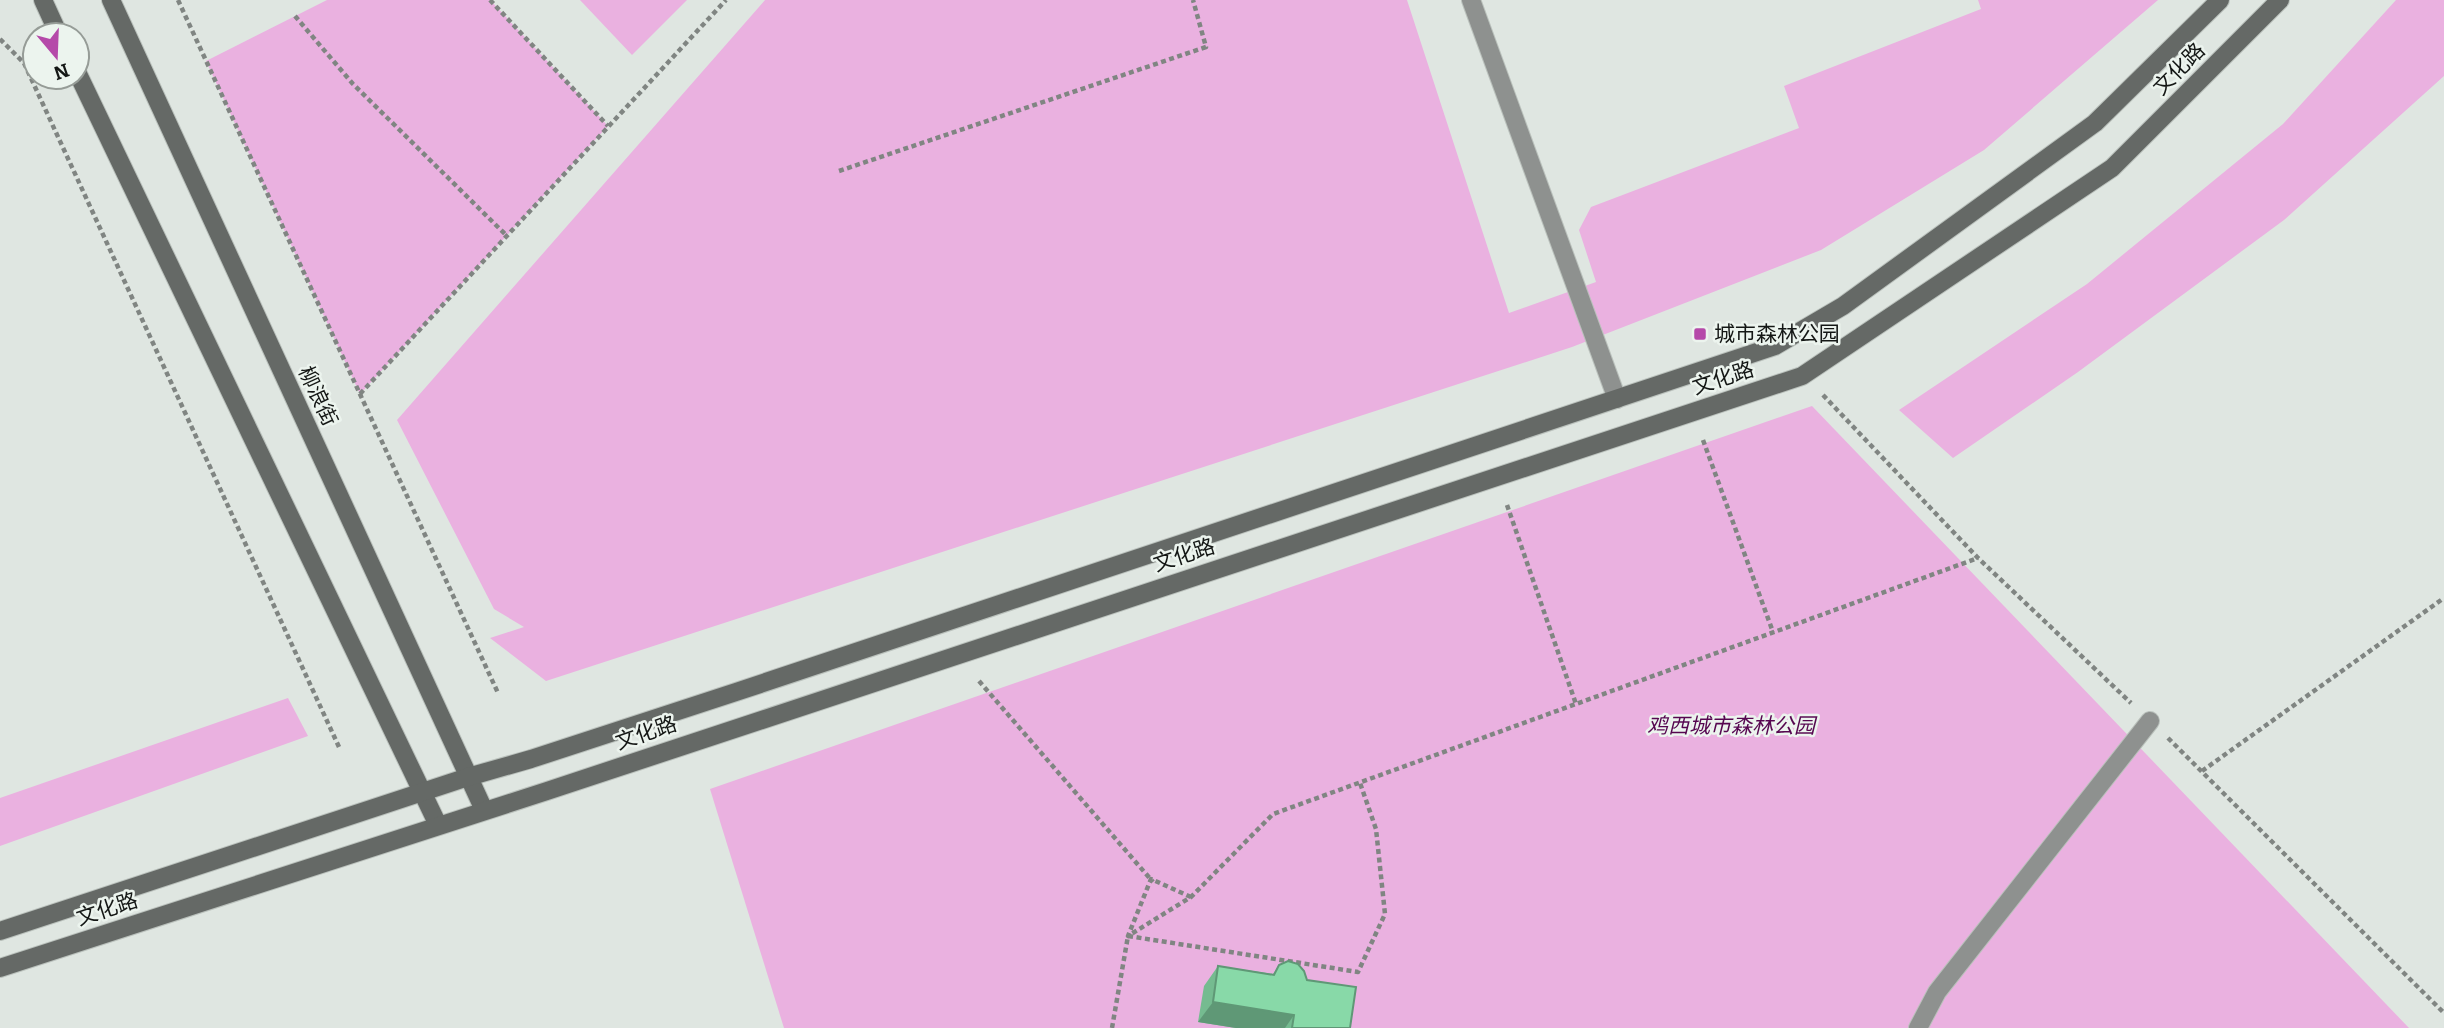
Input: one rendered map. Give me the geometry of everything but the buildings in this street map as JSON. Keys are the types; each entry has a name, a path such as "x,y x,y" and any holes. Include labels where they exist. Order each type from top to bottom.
{"main road":[{"path":"43,0 53,21"},
{"name":"柳浪街","path":"111,0 484,810"},
{"name":"文化路","path":"0,931 659,717 1775,346 1843,306 2095,123 2220,0"},
{"name":"文化路","path":"0,968 1802,376 2112,168 2280,0"},
{"path":"86,91 438,825"}],"lane":[{"path":"1471,0 1617,399"},
{"path":"1918,1028 1937,992 2150,720"}],"path":[{"path":"178,0 498,693"},
{"path":"490,0 608,126"},
{"path":"360,394 726,0"},
{"path":"839,171 1206,47 1193,0"},
{"path":"295,16 353,84 507,236"},
{"path":"0,39 24,63 339,747"},
{"path":"1802,376 1828,398 1978,558 2150,720 2444,1013"},
{"path":"1703,440 1773,632"},
{"path":"1507,505 1576,704"},
{"path":"1128,936 1191,897 1273,814 1978,558"},
{"path":"2202,771 2444,598"},
{"path":"979,681 1152,881 1191,897"},
{"path":"1128,936 1358,972 1385,914 1376,829 1360,783"},
{"path":"1112,1028 1128,936 1152,881"}],"green space":[{"path":"327,0 490,0 608,126 360,394 206,61"},
{"path":"580,0 687,0 632,55"},
{"path":"765,0 1407,0 1509,313 1596,282 1579,230 1591,207 1799,128 1784,86 1981,9 1978,0 2158,0 1984,150 1821,250 1572,347 546,681 490,638 524,627 494,609 397,420"},
{"path":"2396,0 2444,0 2444,76 2284,220 2078,372 1953,458 1899,410 2087,284 2283,124"},
{"name":"鸡西城市森林公园","path":"1812,406 2409,1028 784,1028 710,789"},
{"path":"288,698 308,736 0,846 0,798"}],"place":[{"name":"城市森林公园","path":"1700,334"}]}
